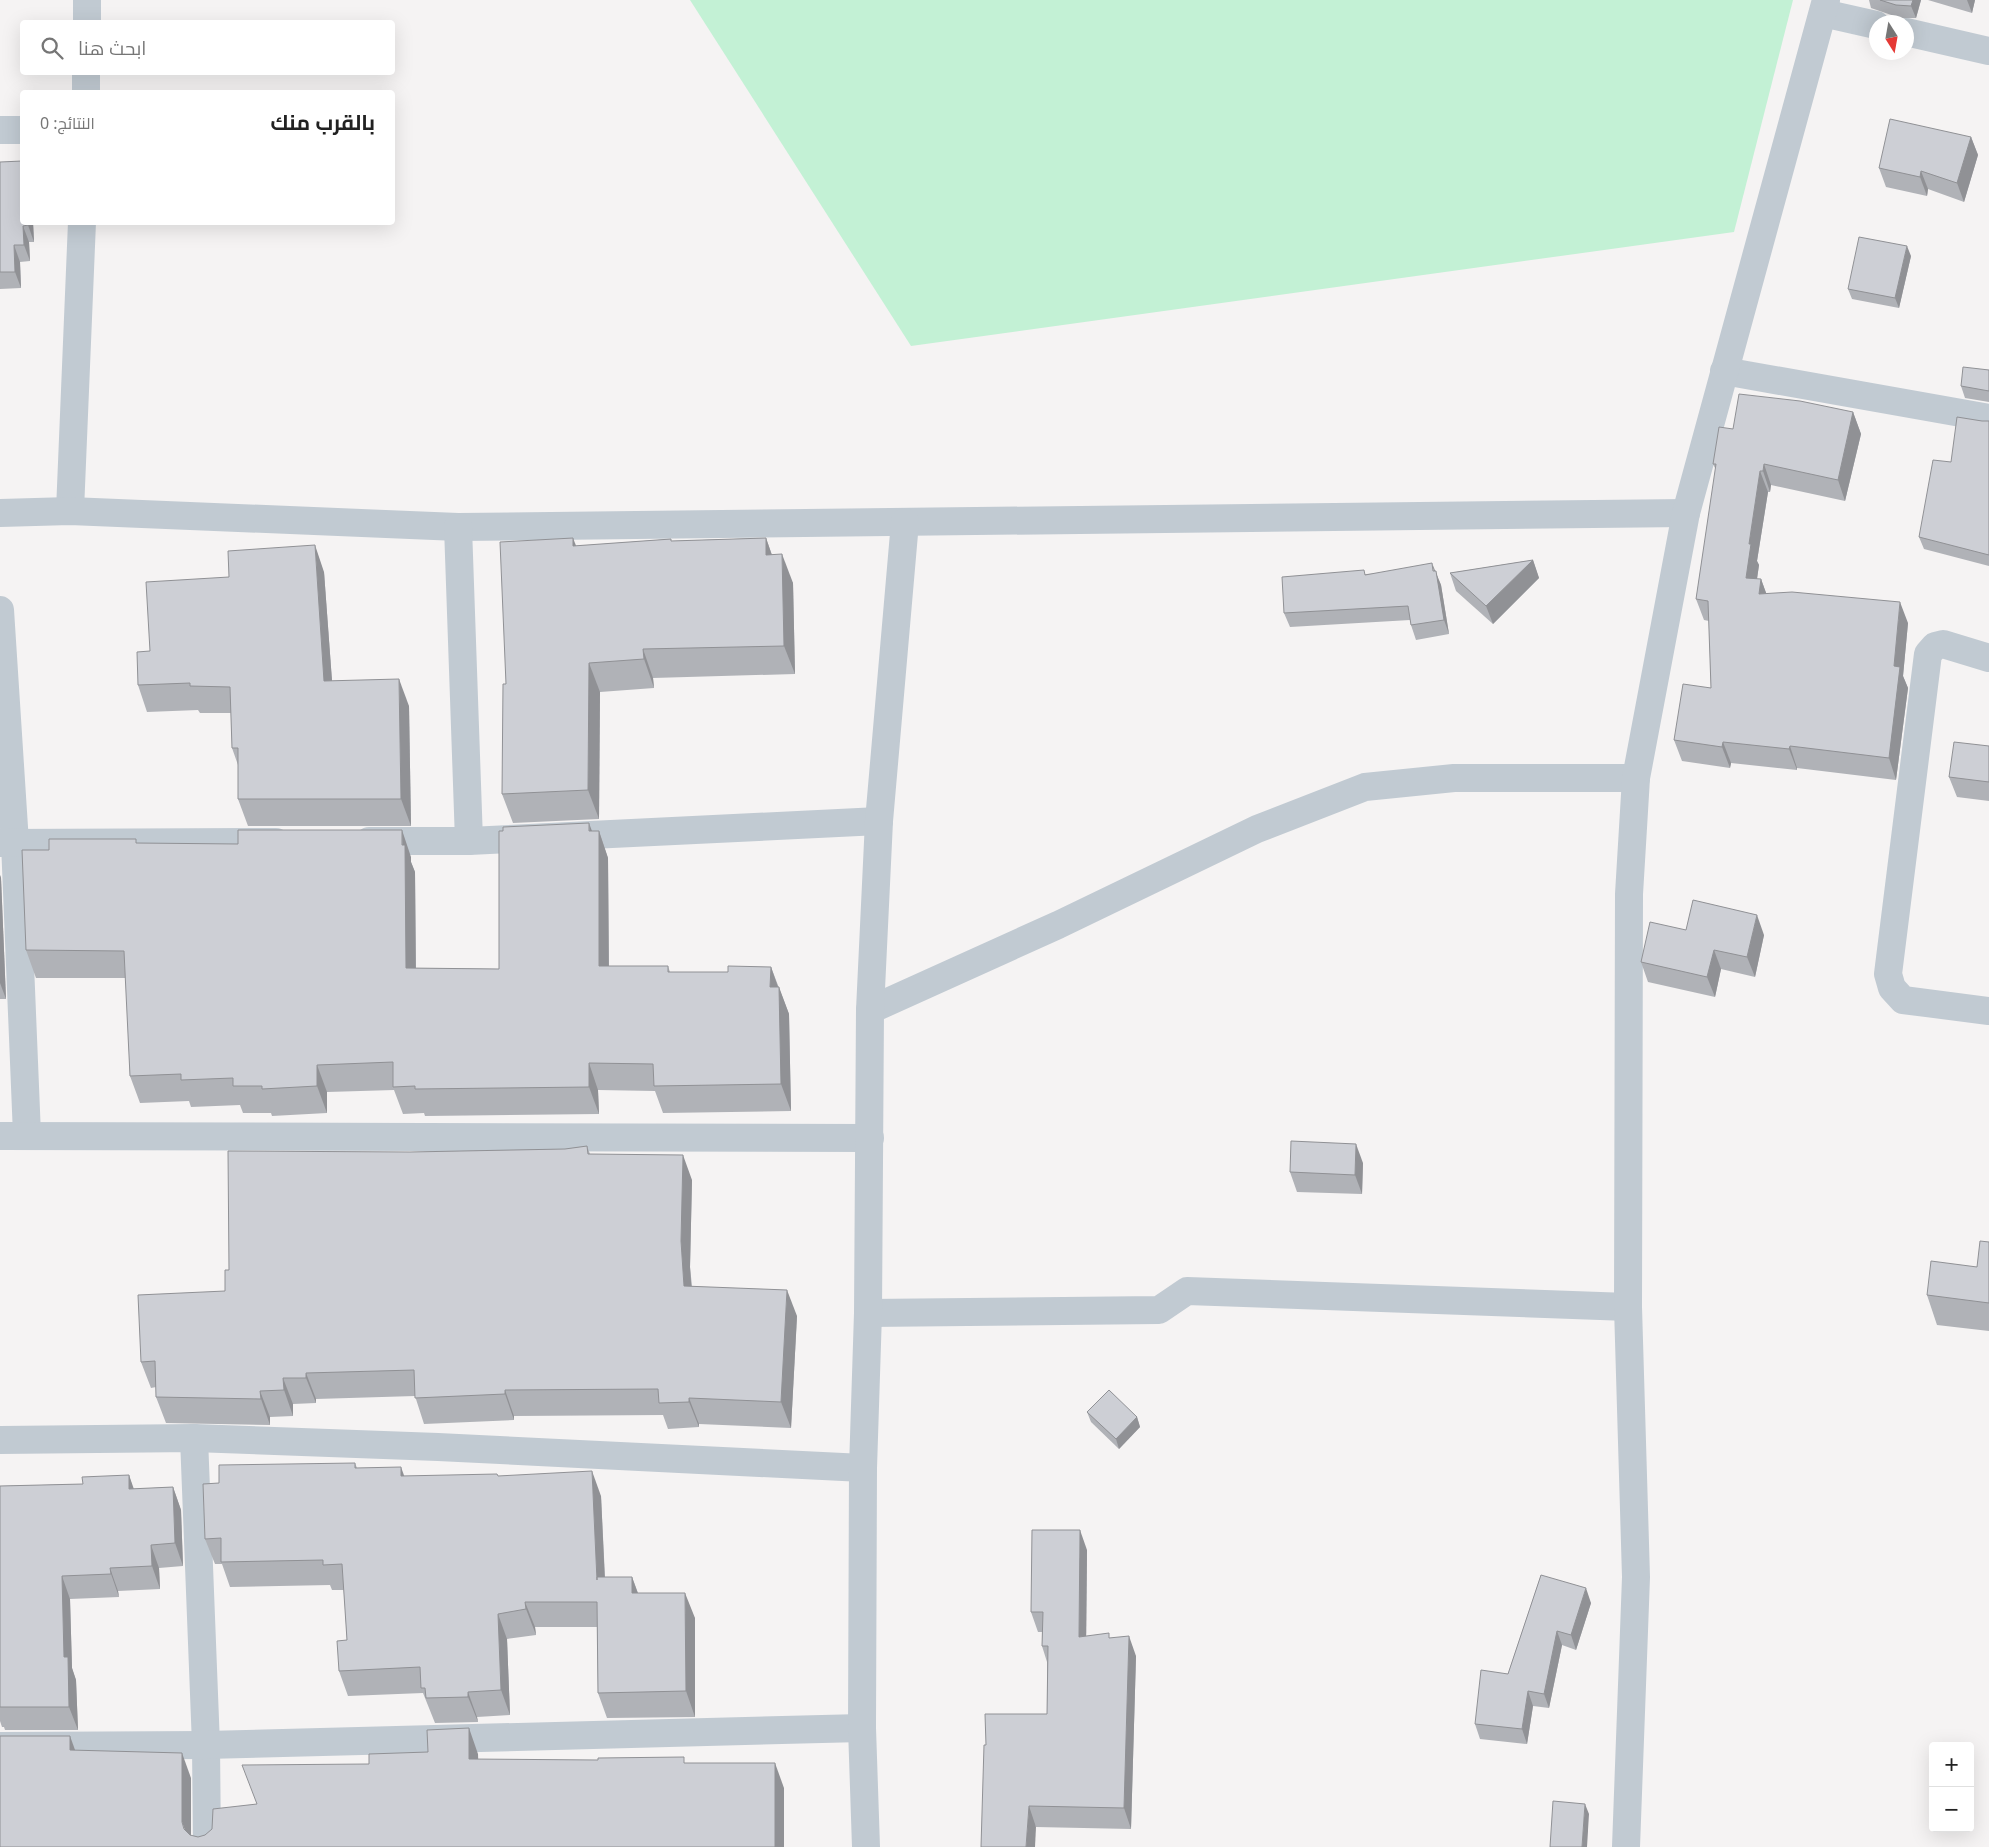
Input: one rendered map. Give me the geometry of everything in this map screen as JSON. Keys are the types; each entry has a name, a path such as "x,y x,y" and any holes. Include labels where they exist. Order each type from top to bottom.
{"street":[{"path":"87,0 87,20"},
{"path":"1626,1847 1636,1577 1628,1307 1629,894 1636,778 1686,513 1825,7 1869,23"},
{"path":"1914,34 1989,51"},
{"path":"86,75 86,90"},
{"path":"0,130 20,130"},
{"path":"70,511 82,225"},
{"path":"1724,371 1989,418"},
{"path":"0,513 70,511 458,527 1686,513"},
{"path":"866,1847 862,1728 863,1468 868,1313 870,1010 879,821 905,522"},
{"path":"458,527 469,841"},
{"path":"0,610 7,843 27,1136"},
{"path":"1989,658 1943,644 1934,646 1928,654 1888,974 1892,988 1903,1000 1989,1011"},
{"path":"870,1010 1076,917 1257,829 1365,787 1454,778 1636,778"},
{"path":"341,842 469,841 879,821"},
{"path":"7,843 301,842"},
{"path":"0,1136 870,1138"},
{"path":"868,1313 1159,1310 1187,1291 1628,1307"},
{"path":"0,1440 194,1438 438,1447 863,1468"},
{"path":"194,1438 206,1745 207,1847"},
{"path":"0,1746 206,1745 862,1728"}],"green space":[{"path":"690,0 1793,0 1734,232 911,346"}],"building":[{"path":"1880,0 1913,0 1911,6 1896,5"},
{"path":"1890,119 1971,137 1957,183 1921,171 1920,177 1879,168"},
{"path":"20,161 20,225 28,225 23,226 24,245 14,245 15,272 0,272 0,162"},
{"path":"1859,237 1907,246 1895,298 1848,289"},
{"path":"1963,367 1989,370 1989,391 1961,386"},
{"path":"1739,394 1800,401 1853,412 1838,480 1764,464 1763,471 1760,471 1746,578 1761,579 1759,594 1792,592 1900,602 1894,666 1900,667 1889,758 1790,746 1789,749 1723,742 1722,747 1674,740 1683,684 1711,688 1708,601 1696,599 1716,464 1713,464 1719,427 1733,429"},
{"path":"1957,417 1989,421 1989,555 1919,537 1933,460 1951,462"},
{"path":"573,538 573,546 671,539 671,541 766,538 766,555 782,554 784,646 643,649 644,659 589,663 588,790 502,794 503,684 506,684 500,542"},
{"path":"315,545 324,681 399,679 401,799 238,799 238,748 232,748 230,687 190,686 190,683 138,685 137,652 150,651 146,582 229,577 228,551"},
{"path":"1533,560 1486,606 1450,573"},
{"path":"1432,563 1433,571 1436,571 1444,620 1411,625 1408,606 1284,613 1282,577 1364,570 1365,575"},
{"path":"1954,742 1989,746 1989,782 1949,777"},
{"path":"589,823 589,831 599,831 599,966 668,966 668,972 728,972 728,966 771,967 770,987 779,987 781,1084 654,1086 653,1064 589,1063 589,1087 415,1089 415,1086 393,1087 393,1062 317,1065 317,1086 262,1089 262,1086 233,1086 233,1078 181,1080 181,1074 130,1076 124,951 26,950 22,850 49,850 49,839 136,839 136,843 238,844 238,830 402,830 402,845 405,845 406,968 499,969 499,831 503,831 503,827"},
{"path":"1693,900 1757,915 1747,957 1714,950 1707,977 1641,962 1650,922 1686,930"},
{"path":"1291,1141 1356,1144 1355,1175 1290,1172"},
{"path":"587,1146 588,1154 683,1155 681,1241 684,1286 787,1290 781,1402 689,1398 689,1402 659,1403 658,1389 505,1390 505,1394 415,1398 414,1370 306,1373 306,1378 283,1378 284,1390 260,1391 261,1399 156,1397 155,1361 141,1362 138,1295 225,1291 225,1270 229,1270 228,1151 410,1152 565,1149"},
{"path":"1980,1241 1989,1242 1989,1303 1927,1295 1931,1261 1977,1267"},
{"path":"1109,1390 1137,1417 1116,1439 1087,1412"},
{"path":"355,1463 355,1468 401,1467 401,1476 497,1474 498,1476 592,1471 597,1580 597,1577 632,1577 632,1593 685,1593 686,1691 598,1693 597,1602 525,1602 526,1609 498,1614 501,1690 468,1692 468,1697 426,1698 425,1688 421,1688 420,1667 339,1671 337,1641 347,1640 342,1564 323,1565 323,1560 221,1562 221,1538 205,1539 203,1484 219,1483 219,1465"},
{"path":"129,1475 129,1489 173,1487 175,1543 151,1545 152,1566 110,1568 111,1574 62,1576 64,1657 68,1657 69,1707 0,1707 0,1486 83,1484 82,1477"},
{"path":"1032,1530 1080,1530 1079,1637 1109,1633 1109,1638 1129,1636 1124,1808 1029,1806 1026,1847 981,1847 984,1745 986,1745 985,1714 1047,1714 1048,1646 1042,1646 1043,1612 1031,1612"},
{"path":"1541,1575 1586,1588 1571,1635 1557,1631 1544,1694 1528,1691 1522,1729 1475,1724 1481,1670 1508,1674"},
{"path":"469,1728 469,1759 598,1760 598,1758 684,1757 684,1763 775,1763 775,1847 0,1847 0,1736 70,1736 70,1750 182,1753 182,1822 184,1829 190,1835 198,1837 205,1835 212,1829 213,1809 257,1804 242,1765 369,1764 369,1754 428,1752 427,1730"},
{"path":"1553,1801 1585,1804 1582,1847 1550,1847"}]}
